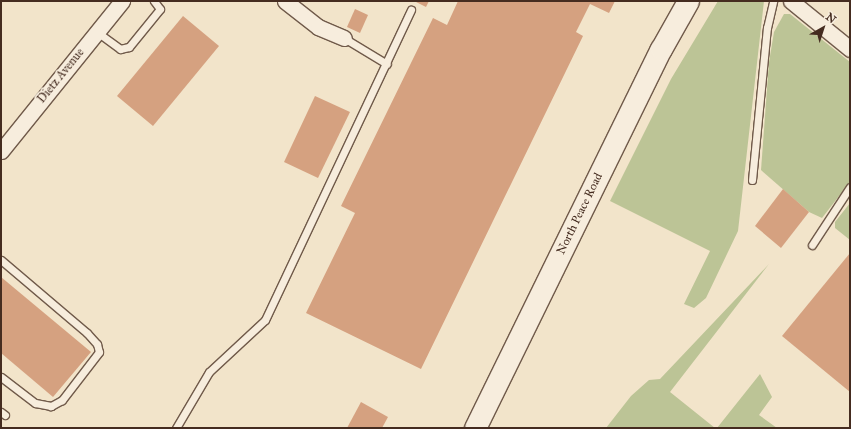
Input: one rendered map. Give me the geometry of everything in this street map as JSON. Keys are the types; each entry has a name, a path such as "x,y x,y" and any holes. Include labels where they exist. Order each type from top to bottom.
{"main road":[{"name":"North Peace Road","path":"475,428 660,49 688,1"}],"street":[{"name":"Dietz Avenue","path":"1,151 122,1"},
{"path":"285,1 318,27 344,38"},
{"path":"791,1 850,49"}],"lane":[{"path":"97,32 120,48 129,47 160,9 154,1"},
{"path":"752,180 767,28 773,1"},
{"path":"176,428 209,372 265,320 387,64 411,10"},
{"path":"344,38 387,64"},
{"path":"812,245 850,187"},
{"path":"1,260 87,333 97,344 99,352 62,400 51,406 35,403 1,377"}],"green space":[{"path":"718,1 764,1 738,231 706,298 694,308 684,304 710,251 610,201 671,79"},
{"path":"784,14 790,14 850,62 850,182 822,218 809,212 761,170 769,62 774,32"},
{"path":"850,203 850,240 835,228 835,222"},
{"path":"769,264 670,392 715,428 606,428 631,396 649,380 660,379"},
{"path":"760,374 772,397 759,415 777,428 717,428"}],"building":[{"path":"414,1 429,1 426,7"},
{"path":"458,1 615,1 609,13 590,4 576,32 583,36 421,369 306,313 355,213 341,206 433,18 447,25"},
{"path":"355,9 368,15 360,33 347,27"},
{"path":"183,16 219,46 153,126 117,96"},
{"path":"315,96 350,112 318,178 284,162"},
{"path":"783,189 809,212 781,248 755,226"},
{"path":"850,253 850,392 782,336"},
{"path":"1,277 91,352 53,397 1,353"},
{"path":"361,402 388,417 382,428 347,428"}]}
